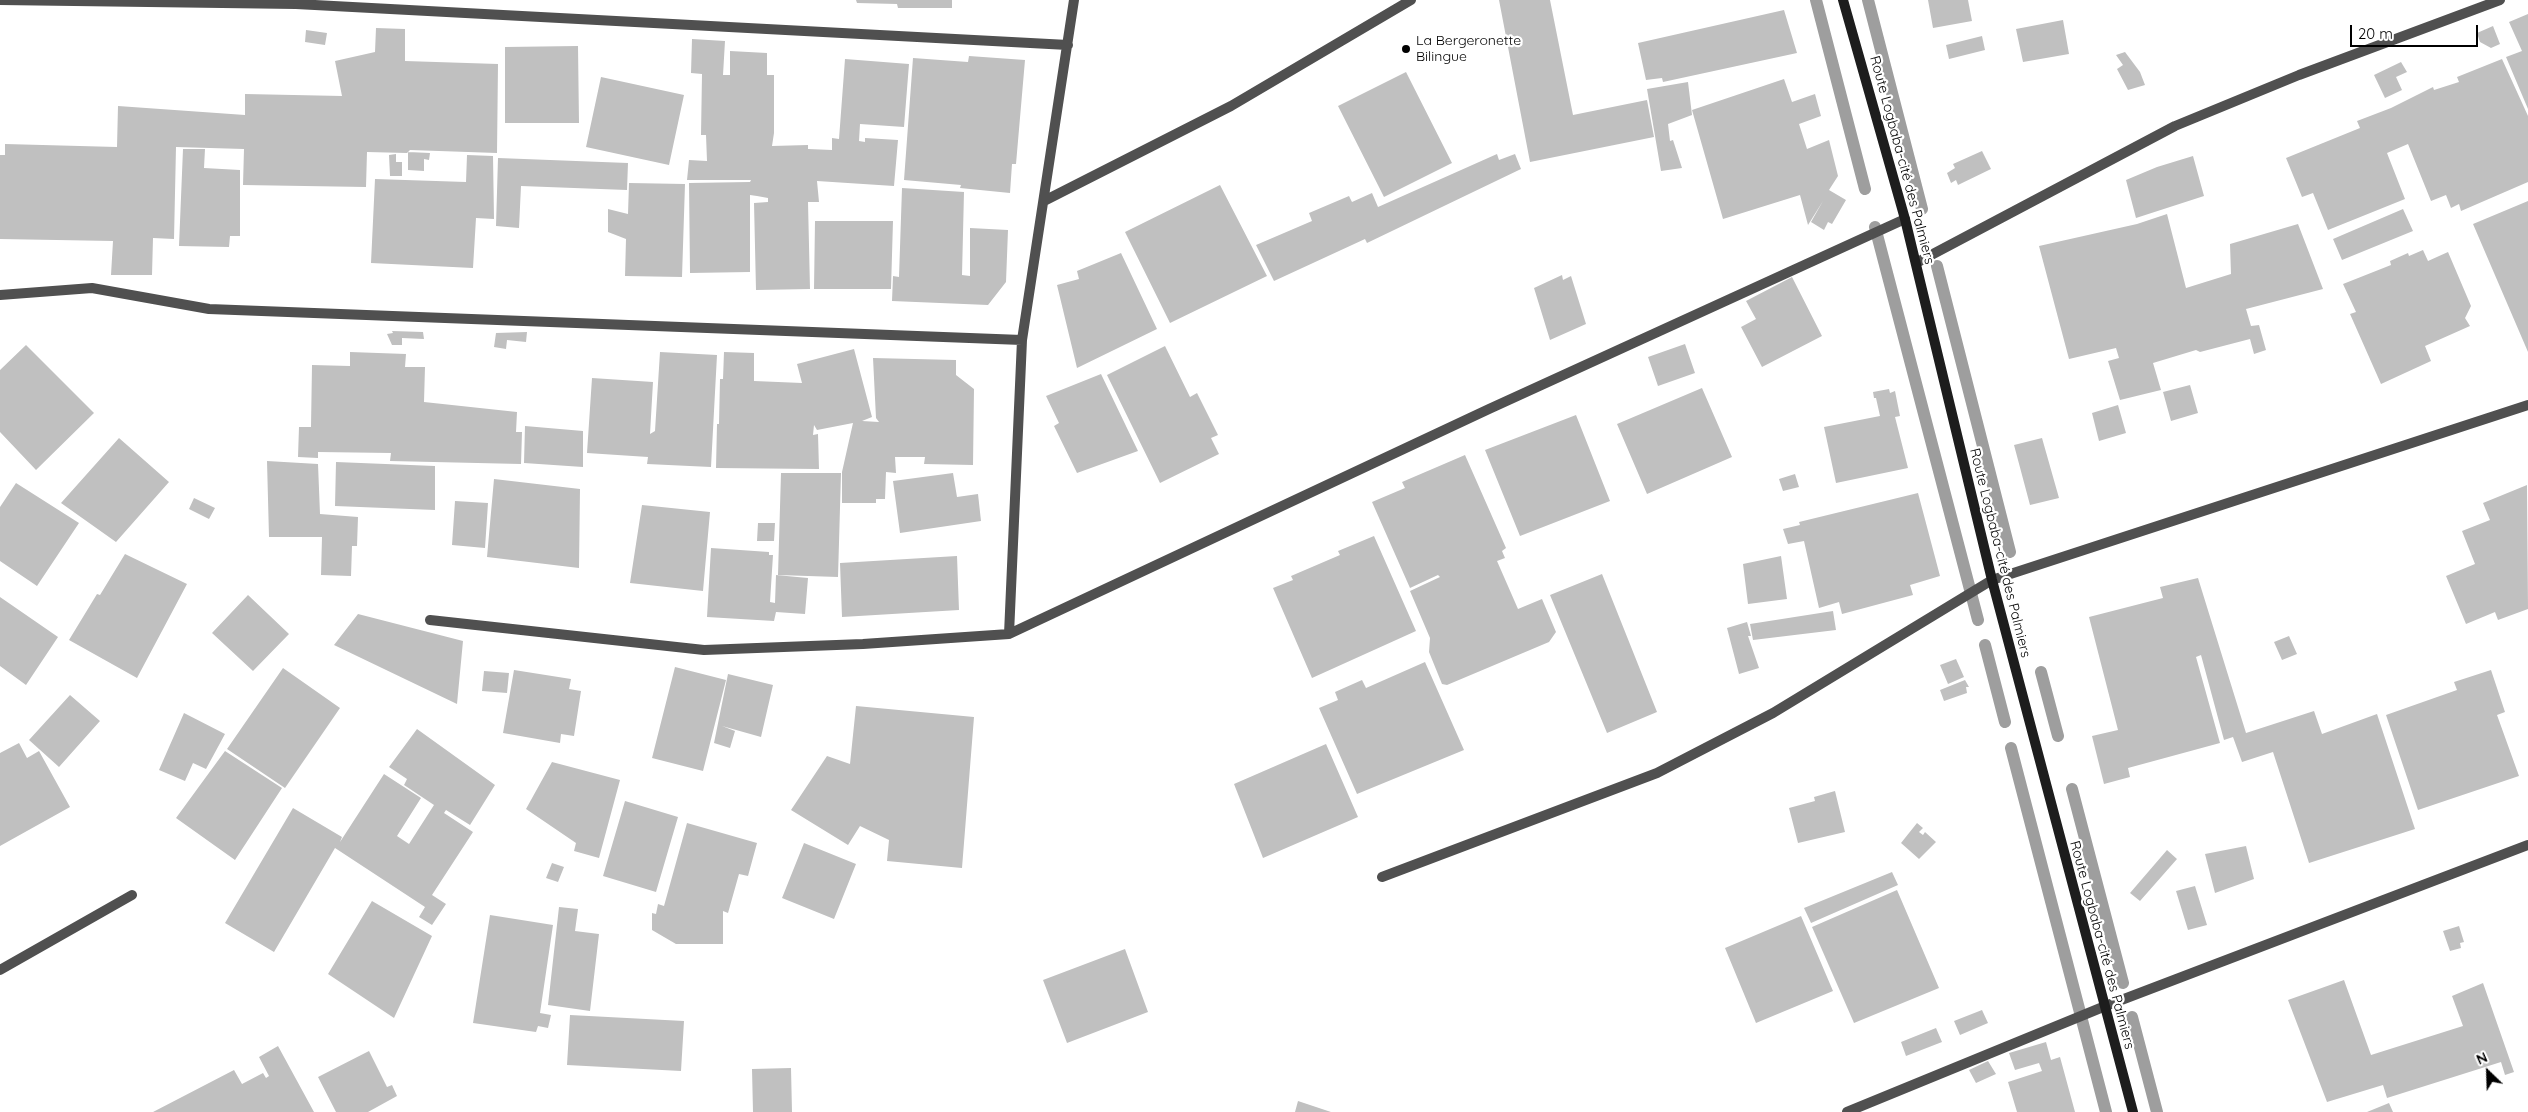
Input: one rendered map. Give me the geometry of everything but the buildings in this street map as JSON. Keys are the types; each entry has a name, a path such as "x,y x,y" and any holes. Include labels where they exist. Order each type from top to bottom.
{"main road":[{"name":"Route Logbaba-cité des Palmiers","path":"1843,0 1905,219 1992,580 2132,1112"}],"street":[{"path":"0,0 296,4 1068,45"},
{"path":"1008,634 1022,340 1074,0"},
{"path":"1044,201 1231,106 1411,0"},
{"path":"1916,263 2176,126 2299,75 2500,0"},
{"path":"430,620 704,650 845,645 1008,634 1489,409 1905,219"},
{"path":"0,295 92,288 209,309 1022,340"},
{"path":"1382,877 1657,773 1773,713 1992,580 2528,405"},
{"path":"1847,1112 2103,1007 2528,845"},
{"path":"0,970 132,895"}],"waterway":[{"path":"1816,0 1865,189"},
{"path":"1868,0 1922,209"},
{"path":"1875,227 1978,620"},
{"path":"1937,266 2010,552"},
{"path":"1985,645 2005,722"},
{"path":"2041,672 2058,736"},
{"path":"2011,748 2106,1112"},
{"path":"2072,789 2123,983"},
{"path":"2132,1017 2157,1112"}],"place":[{"name":"La Bergeronette Bilingue","path":"1406,49"}]}
